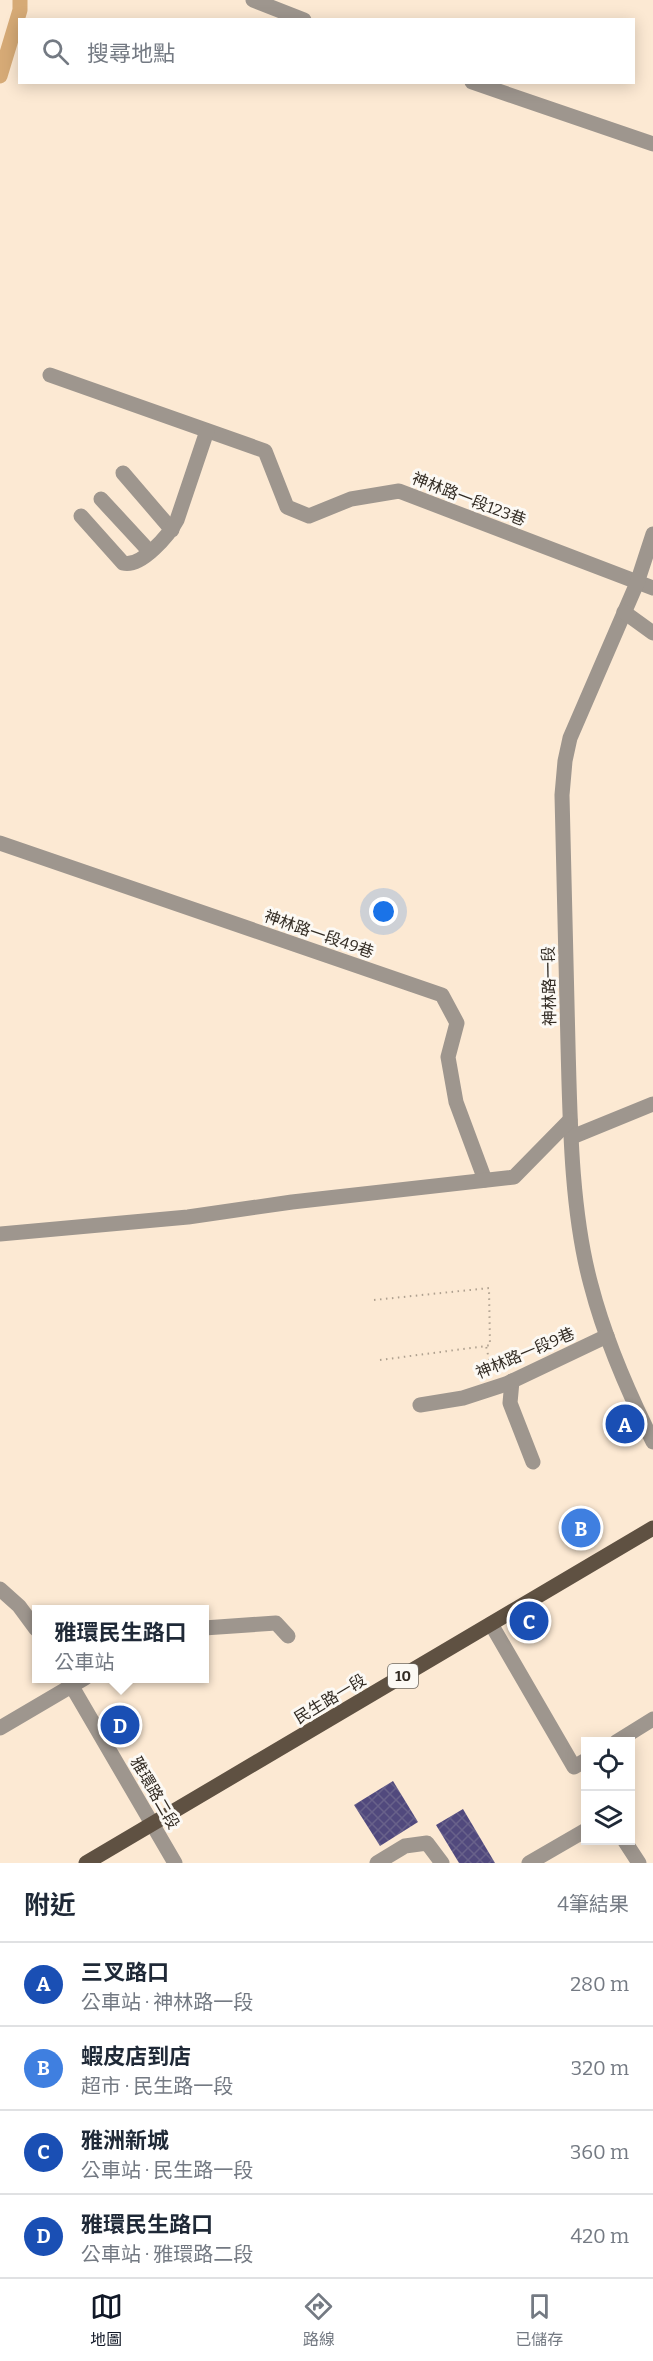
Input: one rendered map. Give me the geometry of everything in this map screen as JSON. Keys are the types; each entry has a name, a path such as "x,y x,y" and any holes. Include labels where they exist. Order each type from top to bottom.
{"main road":[{"name":"民生路一段","path":"86,1863 653,1528"}],"street":[{"path":"254,0 299,18"},
{"path":"478,84 653,144"},
{"name":"神林路一段123巷","path":"50,375 265,452 287,507 309,516 351,499 399,491 653,588"},
{"path":"81,516 123,563 130,565 138,562 172,530 207,431"},
{"path":"123,473 172,530"},
{"path":"101,499 150,552"},
{"name":"神林路一段","path":"653,534 637,583 570,738 562,795 570,1120 581,1238 591,1284 607,1336 640,1417 653,1442"},
{"path":"624,612 653,633"},
{"name":"神林路一段49巷","path":"0,843 442,995 457,1023 448,1057 456,1102 485,1180"},
{"path":"572,1137 653,1104"},
{"path":"0,1234 188,1217 514,1177 570,1120"},
{"name":"神林路一段9巷","path":"420,1405 463,1398 496,1387 607,1336"},
{"path":"512,1381 510,1403 533,1462"},
{"path":"0,1589 19,1606 32,1624"},
{"path":"209,1628 276,1623 288,1636"},
{"path":"491,1624 580,1764"},
{"path":"0,1728 72,1683"},
{"name":"雅環路二段","path":"76,1683 175,1863"},
{"path":"624,1737 653,1719"},
{"path":"529,1863 581,1832"},
{"path":"377,1863 405,1846 427,1843 442,1863"},
{"path":"627,1845 639,1863"}],"path":[{"path":"374,1300 489,1288 490,1345 380,1360"},
{"path":"486,1346 496,1387"}],"building":[{"path":"393,1781 418,1822 380,1846 354,1805"},
{"path":"463,1809 495,1863 459,1863 436,1825"}],"waterway":[{"path":"0,76 20,10 20,0"}],"place":[{"name":"三叉路口","path":"625,1424"},
{"name":"蝦皮店到店","path":"581,1528"},
{"name":"雅洲新城","path":"529,1621"},
{"name":"雅環民生路口","path":"120,1725"}]}
